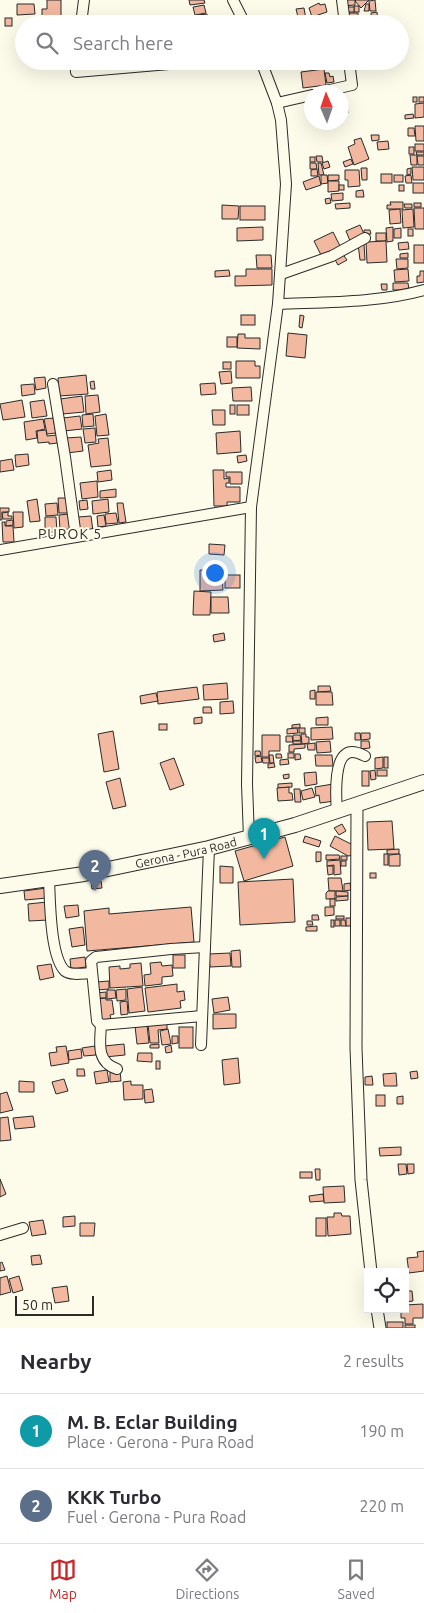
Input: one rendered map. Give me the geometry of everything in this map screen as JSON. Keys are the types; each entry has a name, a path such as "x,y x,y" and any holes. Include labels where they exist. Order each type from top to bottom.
{"main road":[{"name":"Gerona - Pura Road","path":"0,886 84,874 210,848 337,812 424,782"}],"street":[{"path":"82,15 84,0"},
{"path":"233,0 240,15"},
{"path":"342,0 344,15"},
{"path":"76,70 76,72 99,70"},
{"path":"249,838 247,775 251,507 278,304 286,184 281,120 264,70"},
{"path":"349,86 352,85 350,70"},
{"path":"277,104 304,97"},
{"path":"281,274 332,256 366,238"},
{"path":"278,304 370,300 424,290"},
{"path":"52,384 76,537"},
{"path":"0,550 251,507"},
{"path":"337,812 336,777 344,755 347,752 356,752 364,756"},
{"path":"357,805 356,1065 360,1170 372,1268"},
{"path":"201,1045 210,848"},
{"path":"49,880 52,932 62,966 71,973 92,973"},
{"path":"117,1069 108,1066 103,1059 101,1051 101,1025 98,1021 92,961 96,957 171,948 205,947"},
{"path":"101,1025 202,1016"},
{"path":"0,1235 23,1228"},
{"path":"378,1313 380,1328"}],"building":[{"path":"47,0 61,0 61,15 42,15 42,9 47,9"},
{"path":"189,0 204,0 205,3 190,5"},
{"path":"343,0 355,0 355,5 343,6"},
{"path":"356,0 369,0 361,8"},
{"path":"375,0 376,11 370,11 369,1"},
{"path":"319,3 320,5 325,4 327,12 311,15 309,8"},
{"path":"17,4 34,4 35,14 17,15"},
{"path":"366,4 369,4 369,11 364,11"},
{"path":"204,5 206,13 195,15 193,7"},
{"path":"354,6 359,6 359,12 354,12"},
{"path":"345,7 354,7 354,12 345,12"},
{"path":"304,8 305,15 298,15 296,9"},
{"path":"347,13 358,13 358,15 347,15"},
{"path":"5,18 12,18 12,26 5,26"},
{"path":"324,70 326,85 304,85 303,88 301,72"},
{"path":"325,73 329,73 330,77 333,76 334,82 327,83"},
{"path":"413,97 417,97 417,102 413,102"},
{"path":"419,97 424,97 424,102 419,102"},
{"path":"424,103 424,117 415,118 415,104"},
{"path":"413,114 414,118 405,119 405,115"},
{"path":"415,126 424,126 424,141 416,141"},
{"path":"408,128 414,128 415,136 408,136"},
{"path":"371,135 379,135 379,140 372,141"},
{"path":"361,138 369,159 354,165 348,147 355,144 354,140"},
{"path":"388,141 389,149 378,150 377,142"},
{"path":"415,144 424,144 424,151 415,151"},
{"path":"409,147 414,147 414,154 409,154"},
{"path":"416,152 424,152 424,155 417,155"},
{"path":"410,155 417,155 417,165 411,165"},
{"path":"316,156 322,156 323,162 317,162"},
{"path":"417,156 424,156 424,165 418,165"},
{"path":"310,157 315,157 315,162 310,162"},
{"path":"351,159 353,164 345,167 343,162"},
{"path":"328,161 330,167 324,169 322,163"},
{"path":"310,163 316,163 317,169 310,169"},
{"path":"318,163 321,163 324,175 319,175"},
{"path":"412,167 424,167 424,180 413,180"},
{"path":"361,168 367,168 367,180 362,180"},
{"path":"411,168 411,174 407,175 407,169"},
{"path":"317,169 318,176 311,176 311,170"},
{"path":"345,170 359,170 360,186 348,187 348,180 345,180"},
{"path":"381,174 392,174 392,183 381,183"},
{"path":"321,175 327,175 328,183 321,184"},
{"path":"328,175 339,175 339,180 328,181"},
{"path":"394,175 403,175 403,182 394,182"},
{"path":"411,175 412,183 406,183 405,176"},
{"path":"319,176 321,185 306,190 303,182"},
{"path":"328,181 339,181 339,191 328,192"},
{"path":"413,183 424,183 424,193 413,193"},
{"path":"339,185 344,185 344,190 339,190"},
{"path":"399,185 404,185 404,191 399,191"},
{"path":"363,190 364,197 356,197 356,191"},
{"path":"343,193 343,200 332,201 331,194"},
{"path":"330,198 331,203 326,204 325,199"},
{"path":"390,202 403,202 403,209 387,209 387,205 391,205"},
{"path":"350,203 350,208 336,209 335,204"},
{"path":"414,203 421,203 421,207 414,207"},
{"path":"404,204 412,204 412,208 405,208"},
{"path":"222,205 239,206 238,219 222,219"},
{"path":"240,206 265,206 265,220 240,220"},
{"path":"414,208 424,208 424,229 415,229"},
{"path":"400,209 401,223 390,224 389,210"},
{"path":"413,209 414,227 403,228 402,210"},
{"path":"360,225 364,234 350,241 346,231"},
{"path":"263,227 263,240 237,241 237,228"},
{"path":"393,227 393,241 387,242 386,228"},
{"path":"401,228 401,238 394,238 394,229"},
{"path":"408,229 413,229 413,236 408,236"},
{"path":"364,230 370,230 371,234 364,235"},
{"path":"333,232 341,248 322,257 314,241"},
{"path":"376,233 386,233 386,241 376,241"},
{"path":"386,241 387,262 367,263 366,242"},
{"path":"408,242 409,249 399,250 398,243"},
{"path":"358,244 364,244 365,260 360,260"},
{"path":"414,245 424,245 424,263 414,263"},
{"path":"342,253 347,260 338,265 334,258"},
{"path":"408,253 408,258 400,258 400,254"},
{"path":"256,255 271,255 272,268 257,268"},
{"path":"396,259 408,259 408,268 397,269"},
{"path":"246,269 272,269 272,285 235,286 235,276 246,276"},
{"path":"408,269 409,281 395,282 394,270"},
{"path":"229,270 230,276 215,277 215,271"},
{"path":"420,271 424,271 424,282 417,283 417,276 420,276"},
{"path":"393,283 408,283 409,290 393,290"},
{"path":"381,284 387,284 387,290 382,290"},
{"path":"241,315 255,315 255,325 241,325"},
{"path":"300,315 304,316 302,328 299,327"},
{"path":"288,333 307,335 305,358 286,356"},
{"path":"238,334 245,334 245,338 260,338 260,349 237,348"},
{"path":"227,337 237,337 237,347 227,347"},
{"path":"236,361 255,361 255,366 260,366 260,378 236,378"},
{"path":"223,362 231,362 231,369 223,369"},
{"path":"231,371 232,383 221,384 219,372"},
{"path":"86,375 88,394 59,396 58,378"},
{"path":"45,377 46,388 36,390 34,378"},
{"path":"94,381 95,389 91,389 90,382"},
{"path":"215,383 216,394 201,395 200,384"},
{"path":"34,384 35,394 22,396 21,385"},
{"path":"251,387 252,401 233,401 232,388"},
{"path":"98,395 100,412 86,414 85,396"},
{"path":"82,396 84,412 62,414 60,399"},
{"path":"22,400 25,417 3,420 0,404"},
{"path":"44,400 47,416 32,418 30,402"},
{"path":"230,405 235,405 235,414 230,414"},
{"path":"237,405 249,405 249,415 237,415"},
{"path":"212,410 225,410 225,425 213,425"},
{"path":"93,414 94,426 83,427 82,415"},
{"path":"106,414 109,435 97,436 95,416"},
{"path":"80,416 82,429 64,431 63,418"},
{"path":"53,418 56,433 47,434 44,419"},
{"path":"43,419 45,429 36,431 37,438 26,440 24,422"},
{"path":"95,428 96,442 85,443 83,429"},
{"path":"46,430 47,436 57,435 58,443 38,443 37,431"},
{"path":"240,431 241,452 217,454 216,433"},
{"path":"81,437 83,451 67,453 66,438"},
{"path":"108,438 111,465 91,467 88,445 99,443 98,439"},
{"path":"28,454 29,465 16,467 15,455"},
{"path":"246,455 247,461 238,463 237,456"},
{"path":"12,459 14,470 0,472 0,461"},
{"path":"111,470 112,480 98,482 97,472"},
{"path":"213,470 224,470 224,479 229,478 229,483 226,483 226,487 240,487 240,502 227,502 227,506 214,506"},
{"path":"226,472 242,472 242,484 230,484 230,477 226,477"},
{"path":"97,481 98,497 82,499 80,483"},
{"path":"116,489 116,497 100,498 100,491"},
{"path":"58,498 69,498 69,513 59,513"},
{"path":"37,499 40,521 30,522 27,501"},
{"path":"108,499 109,512 93,514 92,501"},
{"path":"87,500 88,509 80,510 79,501"},
{"path":"57,503 58,515 46,516 45,504"},
{"path":"117,503 123,503 126,522 119,523"},
{"path":"0,508 9,508 9,512 2,512 2,520 0,520"},
{"path":"8,512 8,516 12,516 12,519 3,519 2,513"},
{"path":"13,512 23,512 23,527 14,528"},
{"path":"116,513 118,523 106,524 105,514"},
{"path":"69,514 70,529 60,530 59,515"},
{"path":"104,515 106,526 98,527 97,516"},
{"path":"91,516 93,531 80,533 78,517"},
{"path":"45,517 56,517 57,532 45,532"},
{"path":"13,520 13,525 6,526 6,521"},
{"path":"2,522 5,522 5,526 13,526 14,542 3,542"},
{"path":"209,544 225,545 224,555 209,554"},
{"path":"200,570 222,570 223,590 200,591"},
{"path":"225,575 240,575 240,588 225,588"},
{"path":"194,591 211,592 210,615 193,615"},
{"path":"211,597 228,597 229,613 211,613"},
{"path":"224,633 225,640 214,642 213,635"},
{"path":"227,683 228,699 204,700 203,685"},
{"path":"318,686 330,686 331,691 318,692"},
{"path":"197,687 199,699 158,704 157,692"},
{"path":"315,690 315,699 310,699 310,691"},
{"path":"316,692 332,692 333,705 316,705"},
{"path":"156,693 158,701 141,704 140,696"},
{"path":"233,701 234,713 220,714 220,702"},
{"path":"203,707 211,707 212,713 203,713"},
{"path":"202,717 202,723 194,724 194,718"},
{"path":"328,717 328,725 316,725 316,718"},
{"path":"159,724 167,724 167,730 159,730"},
{"path":"300,724 300,728 292,728 292,725"},
{"path":"332,727 333,739 311,740 311,728"},
{"path":"297,728 298,733 287,734 287,729"},
{"path":"299,728 305,728 305,733 299,733"},
{"path":"113,731 119,769 104,772 98,734"},
{"path":"355,733 360,733 361,740 355,740"},
{"path":"361,733 370,733 370,739 361,740"},
{"path":"301,734 306,734 306,737 309,737 309,743 302,744"},
{"path":"262,735 280,735 280,751 269,751 269,757 262,757"},
{"path":"293,735 300,735 301,740 293,741"},
{"path":"286,736 292,736 293,742 286,742"},
{"path":"293,741 301,741 301,744 293,744"},
{"path":"330,741 331,752 317,753 316,742"},
{"path":"361,741 369,741 370,748 361,749"},
{"path":"315,743 315,750 308,750 307,744"},
{"path":"305,744 305,748 294,749 294,752 289,752 289,745"},
{"path":"255,751 260,751 261,755 255,756"},
{"path":"288,753 294,753 294,758 288,758"},
{"path":"276,754 281,754 282,758 276,758"},
{"path":"295,754 300,754 301,759 295,760"},
{"path":"269,755 273,755 274,763 270,763"},
{"path":"315,755 332,755 333,766 316,766"},
{"path":"261,756 262,762 256,763 255,757"},
{"path":"383,757 383,768 375,769 375,758"},
{"path":"384,757 388,757 388,768 384,768"},
{"path":"174,758 184,785 170,790 160,763"},
{"path":"262,758 269,758 269,763 263,763"},
{"path":"288,759 289,764 280,765 280,760"},
{"path":"274,763 275,767 268,768 268,764"},
{"path":"375,770 376,779 371,780 370,771"},
{"path":"377,770 387,770 387,776 377,776"},
{"path":"362,771 369,771 369,786 362,786"},
{"path":"316,772 317,784 305,786 304,773"},
{"path":"289,774 289,778 284,779 283,775"},
{"path":"120,778 126,806 113,809 106,782"},
{"path":"292,783 292,787 278,788 278,784"},
{"path":"333,784 335,801 320,803 319,795 316,796 315,787"},
{"path":"289,787 289,793 292,793 293,800 278,801 277,788"},
{"path":"312,788 315,797 303,800 301,791"},
{"path":"294,789 300,789 301,802 295,802"},
{"path":"392,821 394,849 368,850 367,822"},
{"path":"342,824 346,831 339,835 334,828"},
{"path":"305,836 321,841 319,847 303,842"},
{"path":"335,836 353,845 354,855 348,856 330,846"},
{"path":"285,837 293,866 244,881 235,851"},
{"path":"399,849 399,854 387,854 387,850"},
{"path":"316,852 321,852 321,861 316,862"},
{"path":"384,854 388,854 388,865 384,865"},
{"path":"400,854 400,866 389,866 389,855"},
{"path":"326,855 339,855 340,859 326,860"},
{"path":"341,856 347,856 347,860 341,860"},
{"path":"340,860 341,874 334,875 334,865 327,866 327,861"},
{"path":"341,861 346,861 346,866 341,866"},
{"path":"220,866 233,867 233,883 220,883"},
{"path":"327,866 333,866 333,874 328,875"},
{"path":"370,873 376,873 376,878 370,878"},
{"path":"328,878 341,878 343,891 329,891"},
{"path":"293,879 295,922 240,925 238,882"},
{"path":"101,881 102,888 92,889 91,882"},
{"path":"350,883 351,890 344,891 344,884"},
{"path":"46,888 47,898 25,900 24,891"},
{"path":"328,891 335,891 335,899 326,899"},
{"path":"336,891 348,892 348,896 336,896"},
{"path":"348,896 348,900 336,901 336,897"},
{"path":"330,899 335,899 335,906 330,906"},
{"path":"47,902 49,920 29,921 28,904"},
{"path":"78,905 79,916 66,918 64,906"},
{"path":"191,907 194,942 87,951 84,911 109,908 109,914"},
{"path":"325,907 334,907 334,915 325,916"},
{"path":"312,915 318,915 319,920 312,920"},
{"path":"336,916 344,916 344,919 336,919"},
{"path":"346,918 352,918 352,926 346,926"},
{"path":"331,920 334,920 334,927 331,927"},
{"path":"335,920 340,920 340,926 335,926"},
{"path":"341,920 345,920 346,926 341,926"},
{"path":"307,921 312,921 313,925 307,925"},
{"path":"317,926 317,931 306,931 306,927"},
{"path":"83,927 85,945 72,947 69,929"},
{"path":"240,950 241,967 232,967 231,951"},
{"path":"230,953 231,966 210,967 209,954"},
{"path":"173,955 185,955 185,968 173,968"},
{"path":"85,957 86,967 71,969 70,959"},
{"path":"161,962 162,966 172,965 173,976 162,977 162,984 145,986 144,975 151,974 150,963"},
{"path":"141,963 143,986 110,988 109,967 120,966 120,969 130,968 130,964"},
{"path":"51,964 54,977 40,980 37,966"},
{"path":"109,981 109,989 97,990 96,982"},
{"path":"177,984 177,992 184,991 185,1000 180,1001 181,1008 148,1012 145,988"},
{"path":"142,987 145,1011 129,1013 127,989"},
{"path":"126,989 126,1000 117,1001 116,990"},
{"path":"107,990 115,990 116,998 107,999"},
{"path":"106,992 106,998 96,998 96,993"},
{"path":"228,997 230,1010 214,1013 212,999"},
{"path":"106,998 106,1000 112,1000 114,1014 110,1015 111,1019 99,1020 97,999"},
{"path":"127,1001 128,1014 121,1015 120,1002"},
{"path":"213,1014 236,1014 236,1028 213,1029"},
{"path":"167,1022 167,1029 158,1030 159,1043 150,1043 148,1024"},
{"path":"147,1025 149,1043 137,1044 135,1026"},
{"path":"179,1027 193,1027 193,1048 179,1048"},
{"path":"168,1029 171,1044 162,1045 160,1031"},
{"path":"172,1036 178,1036 178,1043 172,1044"},
{"path":"124,1044 125,1055 105,1057 104,1046"},
{"path":"159,1044 159,1048 150,1048 150,1045"},
{"path":"171,1045 172,1052 166,1053 165,1047"},
{"path":"66,1046 69,1063 51,1066 49,1053 57,1052 56,1047"},
{"path":"95,1046 96,1055 84,1056 82,1048"},
{"path":"81,1049 82,1058 69,1060 68,1051"},
{"path":"138,1053 152,1053 152,1062 137,1061"},
{"path":"238,1058 240,1083 224,1085 222,1060"},
{"path":"156,1061 160,1061 160,1069 156,1069"},
{"path":"77,1069 84,1069 85,1076 77,1076"},
{"path":"107,1070 109,1082 96,1084 94,1072"},
{"path":"110,1071 120,1071 121,1081 110,1082"},
{"path":"417,1071 418,1078 411,1079 410,1072"},
{"path":"396,1073 397,1086 384,1086 383,1074"},
{"path":"372,1076 373,1085 365,1085 365,1077"},
{"path":"64,1079 68,1091 56,1094 52,1082"},
{"path":"19,1081 34,1082 34,1092 19,1092"},
{"path":"131,1081 131,1085 143,1085 143,1099 124,1100 123,1082"},
{"path":"152,1089 154,1102 145,1103 144,1090"},
{"path":"7,1092 13,1110 0,1113 0,1094"},
{"path":"376,1095 385,1095 385,1106 376,1106"},
{"path":"403,1096 403,1104 397,1104 397,1097"},
{"path":"33,1116 35,1127 15,1129 13,1118"},
{"path":"8,1117 11,1140 0,1141 0,1118"},
{"path":"401,1147 401,1155 380,1156 379,1148"},
{"path":"398,1164 406,1164 407,1174 399,1175"},
{"path":"407,1164 414,1164 414,1173 408,1174"},
{"path":"315,1169 320,1169 320,1180 316,1180"},
{"path":"300,1172 312,1172 312,1178 300,1178"},
{"path":"0,1179 6,1194 0,1197"},
{"path":"344,1186 345,1202 324,1203 323,1187"},
{"path":"323,1194 324,1201 310,1202 309,1196"},
{"path":"334,1213 350,1216 351,1234 328,1236 327,1217 334,1217"},
{"path":"75,1216 75,1226 63,1227 63,1217"},
{"path":"316,1218 326,1218 326,1236 316,1236"},
{"path":"43,1220 46,1234 32,1236 29,1222"},
{"path":"80,1223 95,1223 94,1236 80,1236"},
{"path":"424,1251 424,1271 409,1273 407,1258 418,1257 417,1252"},
{"path":"40,1255 42,1264 32,1265 31,1256"},
{"path":"2,1262 5,1270 0,1271 0,1263"},
{"path":"7,1276 11,1292 0,1295 0,1278"},
{"path":"19,1276 23,1290 13,1293 9,1279"},
{"path":"67,1286 69,1301 55,1303 52,1288"},
{"path":"409,1291 412,1291 413,1301 409,1302"},
{"path":"423,1304 423,1318 413,1318 413,1324 405,1324 405,1318 401,1318 401,1313 409,1313 409,1305"},
{"path":"387,1322 403,1322 403,1328 387,1328"},
{"path":"405,1325 415,1325 415,1328 405,1328"}],"place":[{"name":"M. B. Eclar Building","path":"264,859"},
{"name":"KKK Turbo","path":"95,891"}],"district":[{"name":"PUROK 5","path":"70,534"}]}
